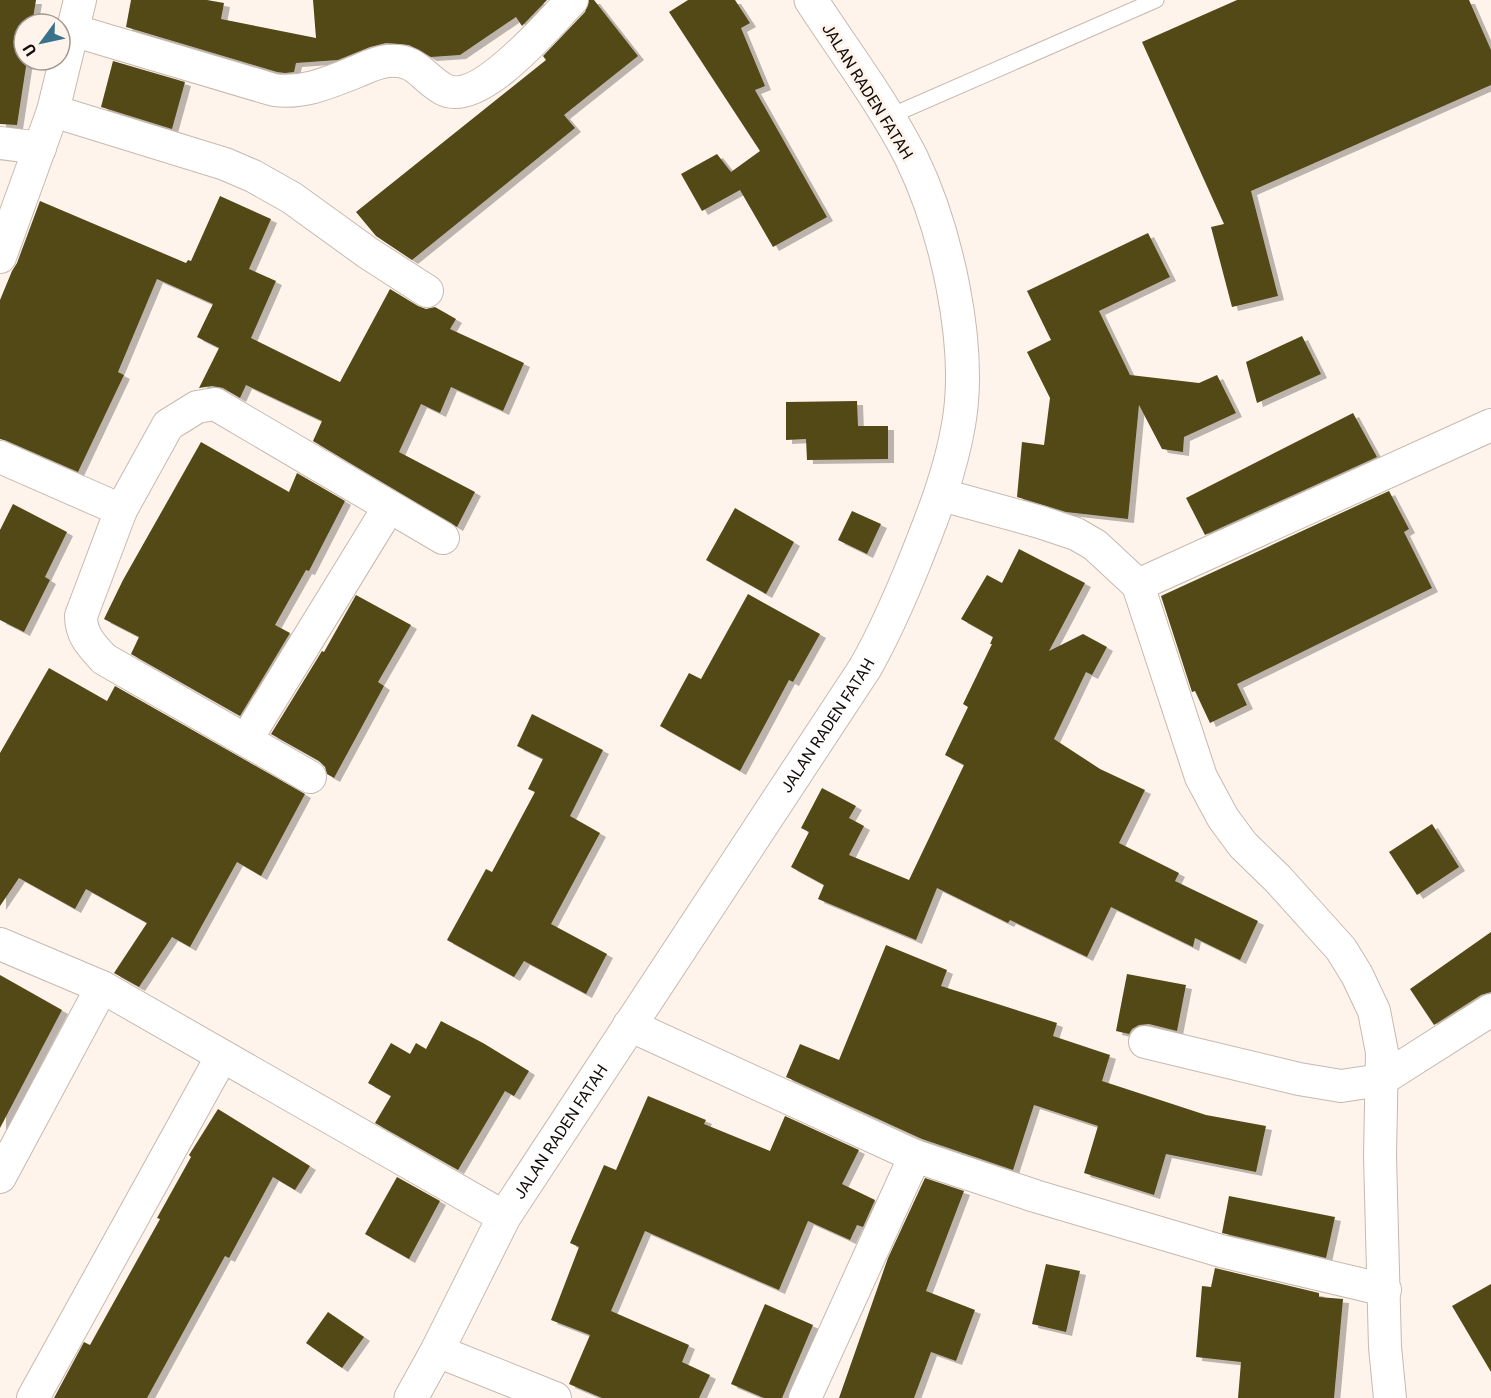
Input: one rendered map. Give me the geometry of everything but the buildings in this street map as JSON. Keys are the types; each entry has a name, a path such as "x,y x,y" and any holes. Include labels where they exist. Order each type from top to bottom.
{"highway":[{"name":"JALAN RADEN FATAH","path":"411,1398 504,1217 884,636 942,495 959,422 963,365 958,316 945,254 928,195 910,156 888,117 811,0"}],"street":[{"path":"80,0 72,30 274,90 290,92 309,89 375,64 401,60 413,64 443,89 453,92 475,88 500,72 572,0"},
{"path":"0,257 53,111 62,72"},
{"path":"53,111 225,164 253,176 292,198 368,253 427,291"},
{"path":"0,143 40,148"},
{"path":"310,777 104,659 85,637 81,628 81,616 121,510 168,425 197,407 216,404 443,538"},
{"path":"1138,585 1491,425"},
{"path":"0,457 121,510"},
{"path":"942,495 1076,534 1095,545 1138,585 1201,777 1223,818 1244,845 1341,949 1357,975 1374,1011 1382,1052 1380,1156 1385,1347 1390,1398"},
{"path":"246,740 389,507"},
{"path":"0,944 102,987 504,1217"},
{"path":"0,1177 102,987"},
{"path":"1145,1042 1317,1083 1341,1086 1381,1080 1491,1010"},
{"path":"629,1025 915,1156 1035,1196 1221,1251 1384,1290"},
{"path":"33,1398 222,1056"},
{"path":"805,1398 915,1156"},
{"path":"437,1351 555,1398"}],"lane":[{"path":"888,117 1156,0"}]}
